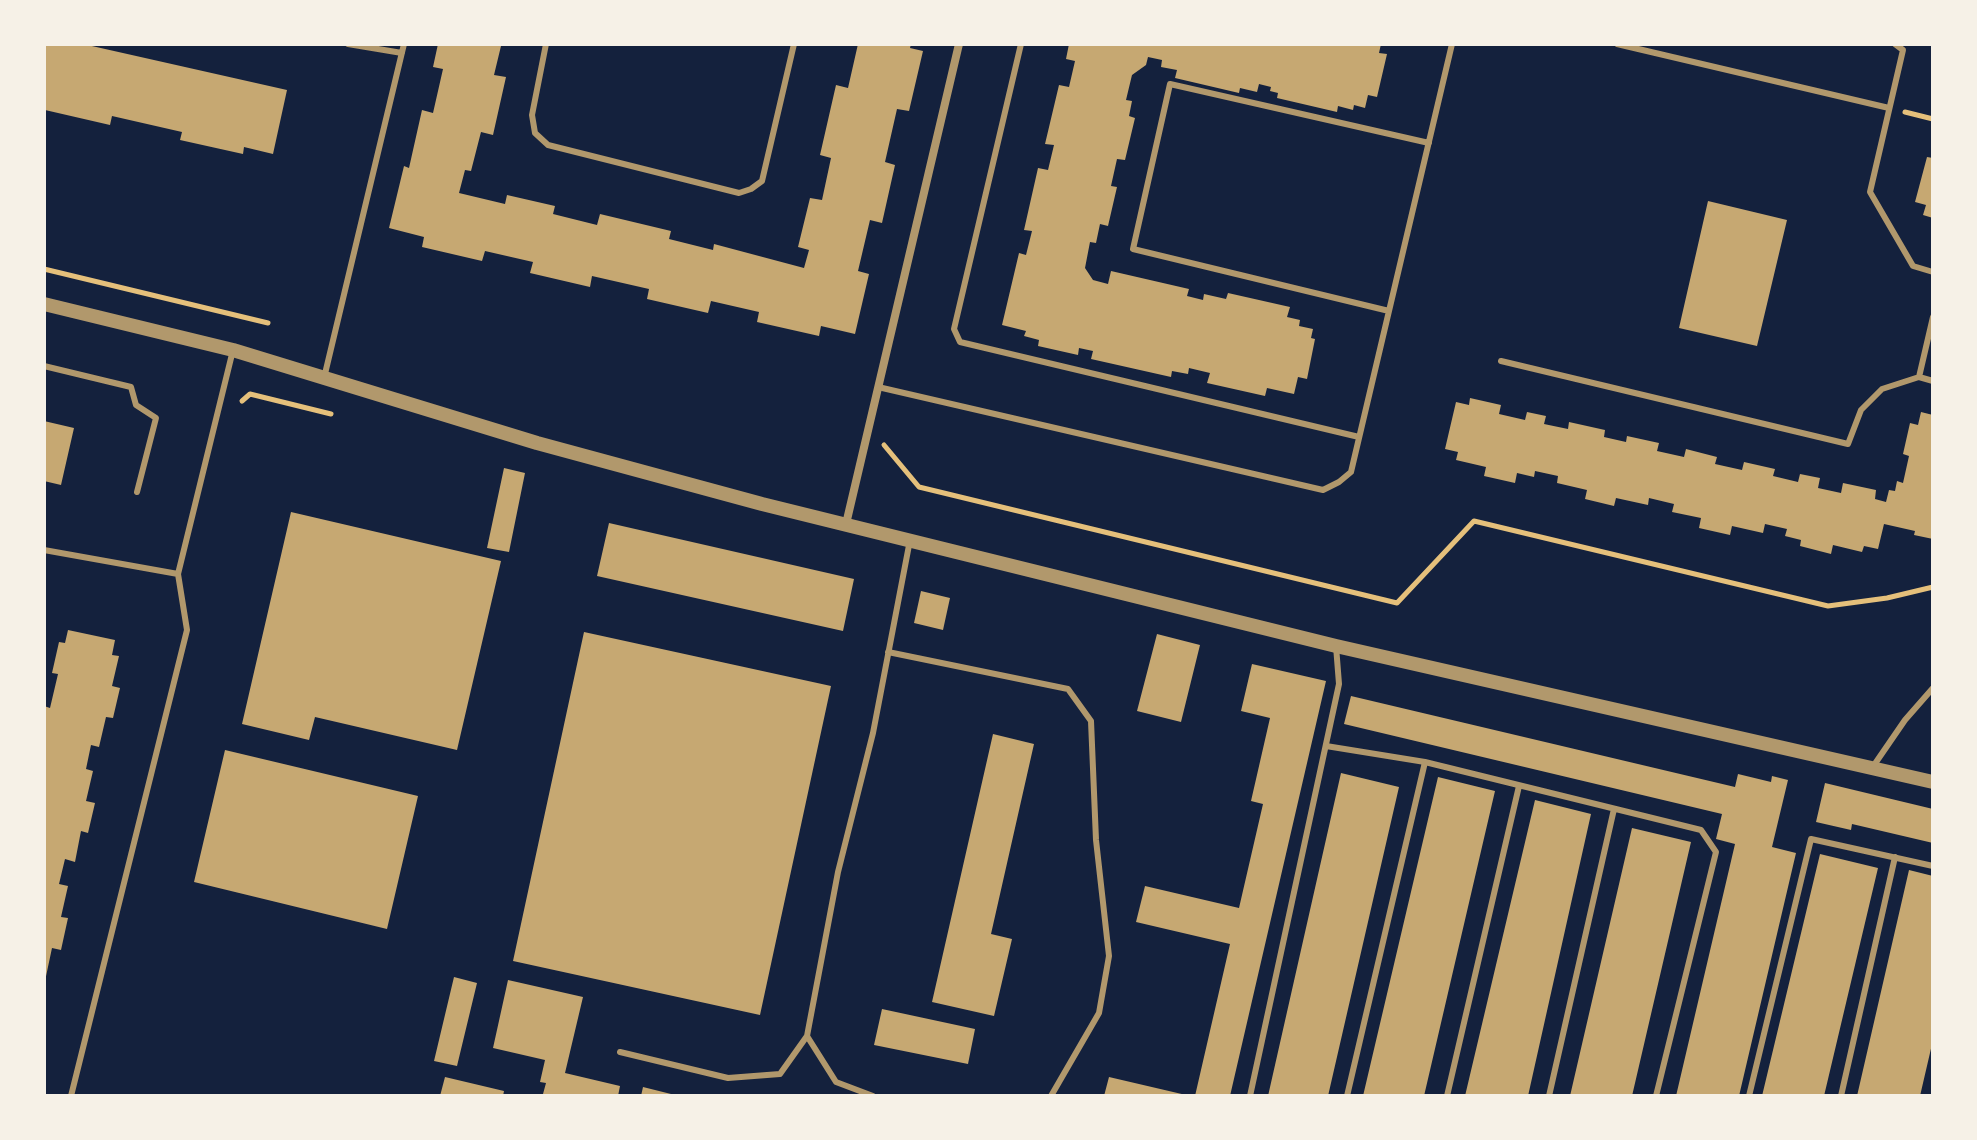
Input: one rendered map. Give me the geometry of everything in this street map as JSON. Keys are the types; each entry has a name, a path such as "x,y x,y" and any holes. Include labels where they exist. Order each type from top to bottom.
{"street":[{"path":"846,524 959,44"},
{"path":"44,304 233,350 537,443 846,524 1336,646 1933,782"}],"lane":[{"path":"348,44 402,53"},
{"path":"324,378 404,44"},
{"path":"546,44 532,115 535,133 548,145 739,193 762,181 794,44"},
{"path":"1021,44 954,329 960,342 1359,437"},
{"path":"878,387 1323,490 1339,482 1351,472 1452,44"},
{"path":"1617,44 1889,108"},
{"path":"1895,44 1903,50 1870,192 1913,266 1933,272"},
{"path":"1389,311 1133,249 1170,84 1429,143"},
{"path":"1919,377 1933,317"},
{"path":"71,1096 187,630 178,574 233,350"},
{"path":"1501,361 1848,444 1861,410 1882,389 1919,377 1933,381"},
{"path":"44,366 131,387 136,405 156,418 137,492"},
{"path":"620,1052 728,1078 780,1074 807,1036 838,872 873,733 910,540"},
{"path":"44,550 178,574"},
{"path":"1250,1096 1339,684 1336,646"},
{"path":"888,652 1068,689 1091,721 1096,840 1109,956 1099,1013 1051,1096"},
{"path":"1872,768 1905,720 1933,688"},
{"path":"1326,746 1425,762 1701,830 1716,852 1656,1096"},
{"path":"1347,1096 1425,762"},
{"path":"1447,1096 1519,786"},
{"path":"1549,1096 1614,809"},
{"path":"1749,1096 1811,839 1933,866"},
{"path":"1841,1096 1895,857"},
{"path":"807,1036 836,1082 873,1096"}],"path":[{"path":"1889,108 1933,119"},
{"path":"44,269 268,323"},
{"path":"239,411 242,399 250,394 331,414"},
{"path":"868,428 919,487 1397,603 1474,521 1828,606 1887,598 1933,587"}],"building":[{"path":"44,44 83,44 287,90 273,154 244,147 243,154 180,140 182,132 112,116 110,125 45,110"},
{"path":"438,44 501,46 494,75 506,77 493,135 481,132 471,171 465,170 459,193 505,204 507,195 555,206 553,214 597,225 600,214 671,231 669,239 713,250 714,244 804,268 809,250 798,247 810,198 822,200 831,158 820,155 836,85 848,88 858,44 911,44 910,48 923,51 909,111 897,109 885,162 895,165 882,223 870,220 858,271 869,274 855,334 821,326 819,336 757,322 759,312 711,301 708,313 647,299 649,289 592,276 590,287 530,273 533,262 485,251 482,261 422,247 424,237 389,228 404,166 409,168 422,110 433,113 443,69 433,67"},
{"path":"1069,44 1381,44 1379,53 1387,54 1377,97 1368,95 1365,108 1354,105 1353,110 1338,106 1337,112 1277,98 1278,93 1270,91 1271,87 1259,84 1257,92 1240,88 1239,93 1175,78 1177,70 1161,67 1162,60 1148,57 1146,65 1132,75 1126,100 1132,101 1129,116 1135,118 1125,160 1117,159 1111,186 1117,187 1108,226 1100,224 1096,243 1090,242 1085,268 1093,280 1108,284 1111,271 1189,289 1187,296 1203,300 1204,294 1226,299 1228,293 1290,307 1287,317 1300,320 1299,326 1313,329 1311,338 1315,339 1307,379 1298,377 1294,394 1267,388 1265,396 1207,383 1210,373 1189,368 1188,374 1172,371 1171,377 1091,359 1093,351 1079,348 1078,355 1038,346 1039,340 1024,336 1026,331 1002,325 1019,253 1026,255 1032,231 1024,230 1038,168 1048,170 1054,145 1045,144 1059,85 1069,87 1075,61 1066,59"},
{"path":"1927,157 1933,158 1933,218 1923,215 1926,205 1915,202"},
{"path":"1708,201 1787,220 1757,346 1679,328"},
{"path":"1470,398 1501,405 1499,414 1525,420 1527,412 1546,416 1544,424 1568,429 1569,422 1605,430 1604,437 1626,442 1627,436 1659,443 1657,451 1684,457 1686,449 1717,457 1715,464 1742,470 1744,462 1775,469 1773,476 1798,482 1800,474 1820,478 1818,488 1841,493 1843,483 1876,490 1875,499 1886,502 1889,490 1895,491 1897,481 1903,483 1909,456 1903,454 1910,423 1918,425 1921,412 1933,415 1933,539 1884,524 1878,549 1864,546 1862,552 1833,545 1831,554 1800,546 1801,540 1785,536 1787,529 1765,524 1763,533 1732,526 1730,535 1699,528 1701,518 1672,512 1674,504 1649,498 1648,505 1616,498 1614,506 1585,499 1587,490 1557,483 1558,476 1535,471 1534,477 1517,473 1515,483 1484,476 1486,467 1456,460 1458,452 1445,449 1456,402 1469,405"},
{"path":"44,421 74,428 61,485 44,481"},
{"path":"504,468 525,473 509,552 487,548"},
{"path":"291,512 501,561 457,750 315,717 309,740 242,724"},
{"path":"609,523 854,579 843,631 597,576"},
{"path":"921,591 950,598 943,630 914,623"},
{"path":"68,630 115,640 112,655 119,656 112,686 120,688 113,718 106,717 99,747 91,745 86,769 93,771 86,801 95,803 88,833 81,831 75,862 65,859 59,884 68,886 61,917 68,918 61,950 52,948 45,981 44,706 50,708 58,674 52,673 59,642 65,643"},
{"path":"584,632 831,686 760,1015 513,961"},
{"path":"1157,634 1200,645 1181,722 1137,711"},
{"path":"1252,664 1326,681 1230,1096 1195,1096 1230,944 1136,922 1145,886 1239,908 1263,804 1251,801 1270,718 1241,711"},
{"path":"1351,696 1735,787 1738,774 1771,782 1772,776 1788,780 1772,847 1796,853 1739,1096 1676,1096 1735,844 1716,839 1722,814 1344,724"},
{"path":"993,734 1034,744 991,934 1012,939 994,1016 932,1002"},
{"path":"225,750 418,796 387,929 194,882"},
{"path":"1341,773 1399,787 1328,1096 1268,1096"},
{"path":"1438,777 1495,791 1424,1096 1363,1096"},
{"path":"1825,783 1933,809 1933,843 1852,824 1851,830 1816,822"},
{"path":"1535,800 1591,814 1528,1096 1465,1096"},
{"path":"1632,828 1691,842 1632,1096 1570,1096"},
{"path":"1820,854 1878,868 1824,1096 1762,1096"},
{"path":"1909,870 1933,876 1933,1040 1920,1096 1857,1096"},
{"path":"454,977 477,983 457,1066 434,1061"},
{"path":"508,980 583,997 565,1073 620,1086 618,1096 543,1094 546,1083 540,1082 545,1060 493,1048"},
{"path":"882,1009 975,1029 968,1064 874,1045"},
{"path":"445,1077 504,1091 503,1096 440,1096"},
{"path":"1109,1077 1186,1095 1104,1096"},
{"path":"643,1087 675,1095 675,1096 641,1096"}]}
